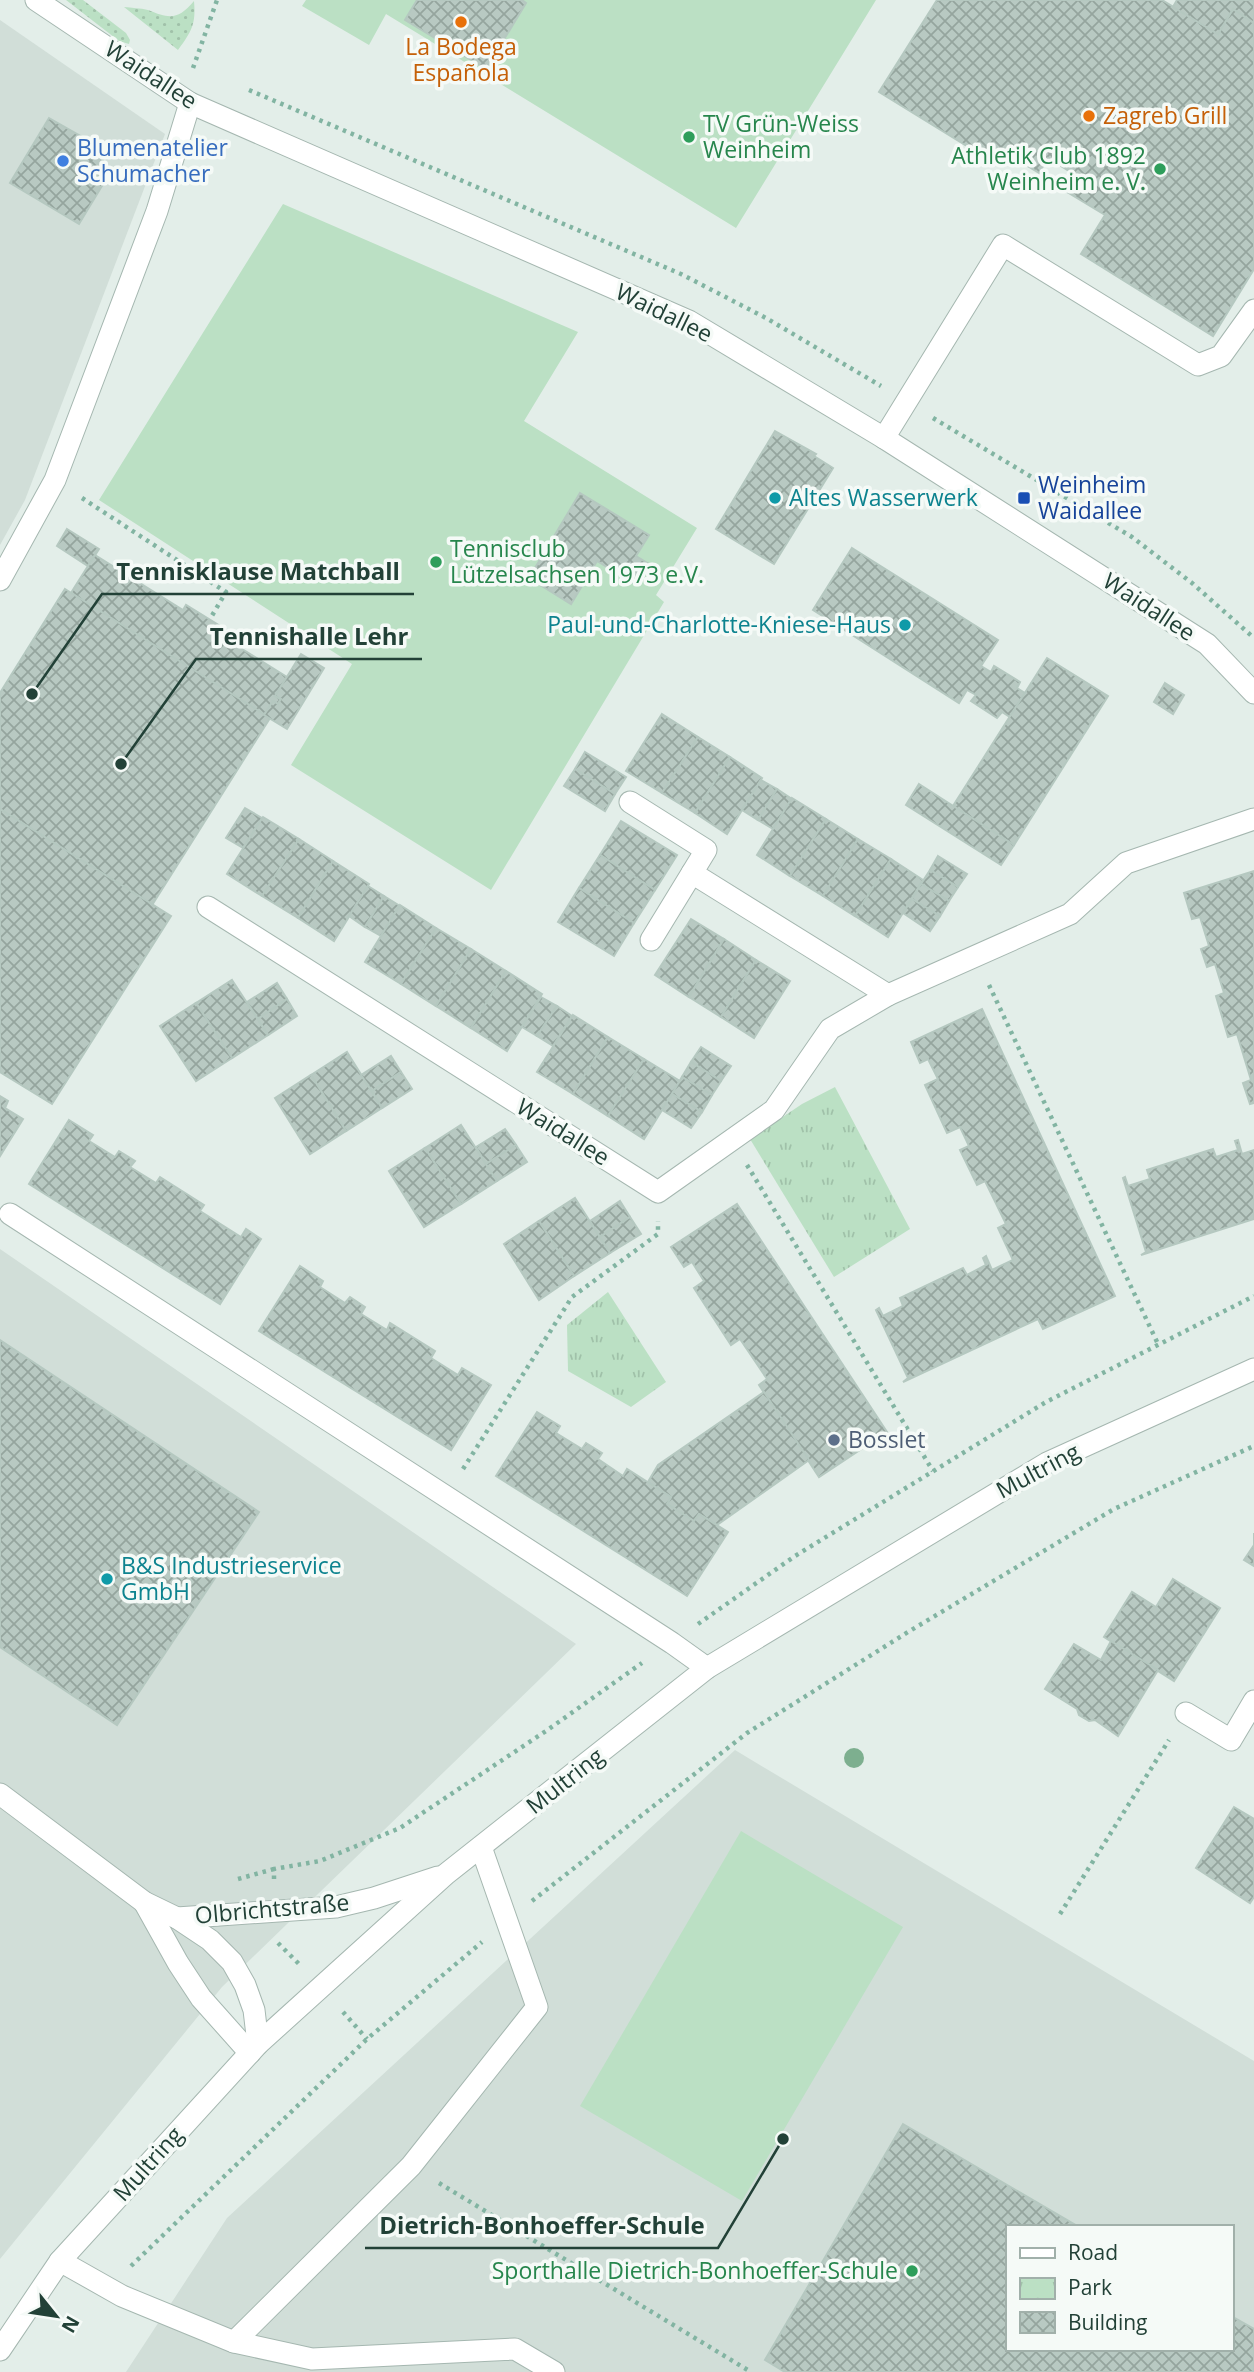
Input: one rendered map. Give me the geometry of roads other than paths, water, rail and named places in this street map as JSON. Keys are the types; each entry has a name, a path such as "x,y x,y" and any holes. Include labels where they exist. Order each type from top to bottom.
{"street":[{"name":"Waidallee","path":"36,0 190,103 689,321 884,438 1207,644 1254,693"},
{"path":"0,580 55,480 158,211 190,103"},
{"path":"884,438 1003,245 1198,365 1221,356 1254,310"},
{"path":"630,802 706,850 651,940"},
{"path":"692,873 888,995 1070,914 1126,863 1254,819"},
{"name":"Waidallee","path":"208,907 658,1192 774,1110 830,1029 888,995"},
{"path":"10,1214 707,1668"},
{"name":"Multring","path":"0,2350 60,2261 254,2048 446,1874 707,1668 1047,1463 1254,1369"},
{"path":"1186,1713 1231,1740 1254,1701"},
{"name":"Olbrichtstraße","path":"0,1794 144,1902 177,1918 210,1940 232,1962 245,1985 254,2010 254,2048"},
{"path":"234,2342 411,2166 537,2007 481,1847"},
{"name":"Olbrichtstraße","path":"177,1918 336,1906 374,1898 446,1874"},
{"name":"Olbrichtstraße","path":"144,1902 178,1963 201,1997 254,2048"},
{"path":"60,2261 122,2296 234,2342 312,2359 515,2349 554,2372"}],"place":[{"name":"La Bodega Española","path":"461,22"},
{"name":"Zagreb Grill","path":"1089,116"},
{"name":"TV Grün-Weiss Weinheim","path":"689,137"},
{"name":"Blumenatelier Schumacher","path":"63,161"},
{"name":"Athletik Club 1892 Weinheim e. V.","path":"1160,169"},
{"name":"Altes Wasserwerk","path":"775,498"},
{"name":"Weinheim Waidallee","path":"1024,498"},
{"name":"Tennisclub Lützelsachsen 1973 e.V.","path":"436,562"},
{"name":"Paul-und-Charlotte-Kniese-Haus","path":"905,625"},
{"name":"Tennisklause Matchball","path":"32,694"},
{"name":"Tennishalle Lehr","path":"121,764"},
{"name":"Bosslet","path":"834,1440"},
{"name":"B&S Industrieservice GmbH","path":"107,1579"},
{"name":"Dietrich-Bonhoeffer-Schule","path":"783,2139"},
{"name":"Sporthalle Dietrich-Bonhoeffer-Schule","path":"912,2271"}]}
